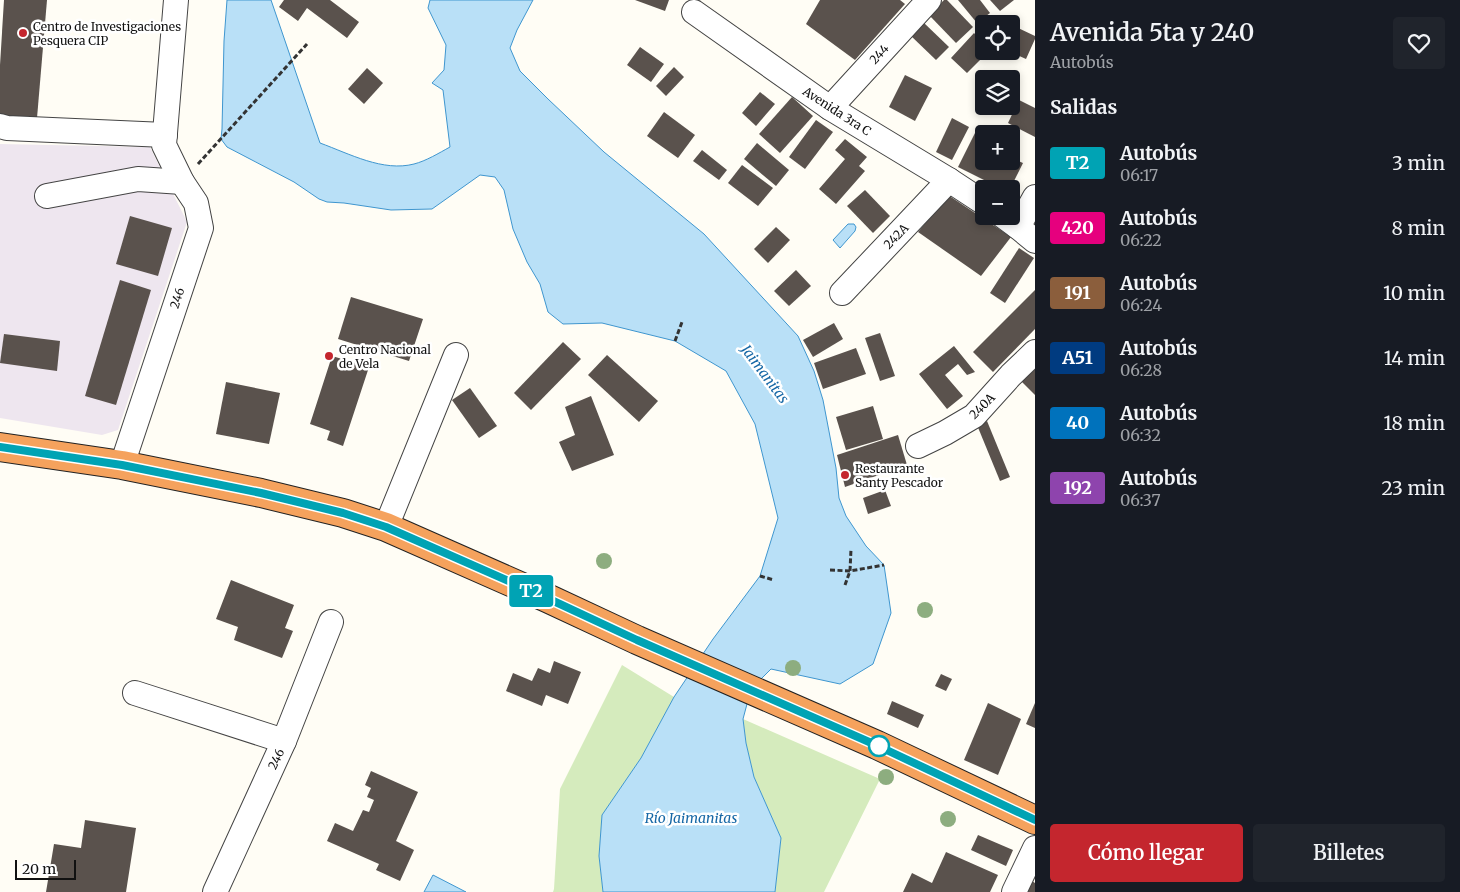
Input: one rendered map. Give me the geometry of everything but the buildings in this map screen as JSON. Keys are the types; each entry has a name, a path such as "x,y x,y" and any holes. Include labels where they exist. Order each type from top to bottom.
{"highway":[{"path":"0,447 122,465 261,493 343,513 386,527 876,745 1035,820"}],"street":[{"name":"246","path":"122,465 201,228 196,203 182,182 164,145 176,0"},
{"name":"244","path":"830,108 929,0"},
{"name":"Avenida 3ra C","path":"694,12 830,108 975,197"},
{"path":"0,126 7,128 165,135"},
{"path":"47,196 138,179 182,182"},
{"name":"242A","path":"842,292 949,180"},
{"path":"1018,228 1035,197"},
{"name":"240A","path":"918,446 974,416 1011,375 1035,352"},
{"path":"386,527 456,354"},
{"name":"246","path":"215,892 284,741 331,622"},
{"path":"135,692 284,741"},
{"path":"1014,892 1035,848"}],"path":[{"path":"182,182 307,44"},
{"path":"675,341 682,322"},
{"path":"844,586 850,571 851,549"},
{"path":"830,570 850,571 884,565"},
{"path":"760,576 774,580"}],"shaded area":[{"path":"0,144 150,147 187,222 118,430 102,435 0,418"}],"green space":[{"path":"622,665 674,697 641,758 602,815 599,856 603,892 553,892 560,789"},
{"path":"743,719 880,779 824,892 775,892 781,838 754,777 746,743"}],"water":[{"name":"Río Jaimanitas","path":"227,0 271,0 320,143 367,161 390,166 402,166 423,161 450,147 443,90 432,83 444,70 446,45 428,8 430,0 533,0 510,48 520,71 604,152 704,234 798,336 814,371 823,400 836,468 839,498 846,516 866,546 884,565 891,613 873,664 840,684 771,669 751,689 743,719 746,743 754,777 781,838 775,892 603,892 599,856 602,815 641,758 674,697 713,639 760,576 778,518 755,424 726,371 675,341 602,323 563,324 548,312 540,284 527,262 513,229 504,190 495,177 480,175 432,209 391,210 327,202 319,199 294,182 227,147 221,139"},
{"path":"848,224 854,224 856,227 855,231 840,248 833,240"},
{"path":"433,875 466,892 424,892"}],"bus line":[{"name":"T2","path":"0,447 122,465 261,493 343,513 386,527 876,745 1035,820"}],"place":[{"name":"Centro de Investigaciones Pesquera CIP","path":"23,33"},
{"name":"Centro Nacional de Vela","path":"329,356"},
{"name":"Restaurante Santy Pescador","path":"845,475"}],"water label":[{"name":"Jaimanitas","path":"765,374"}]}
